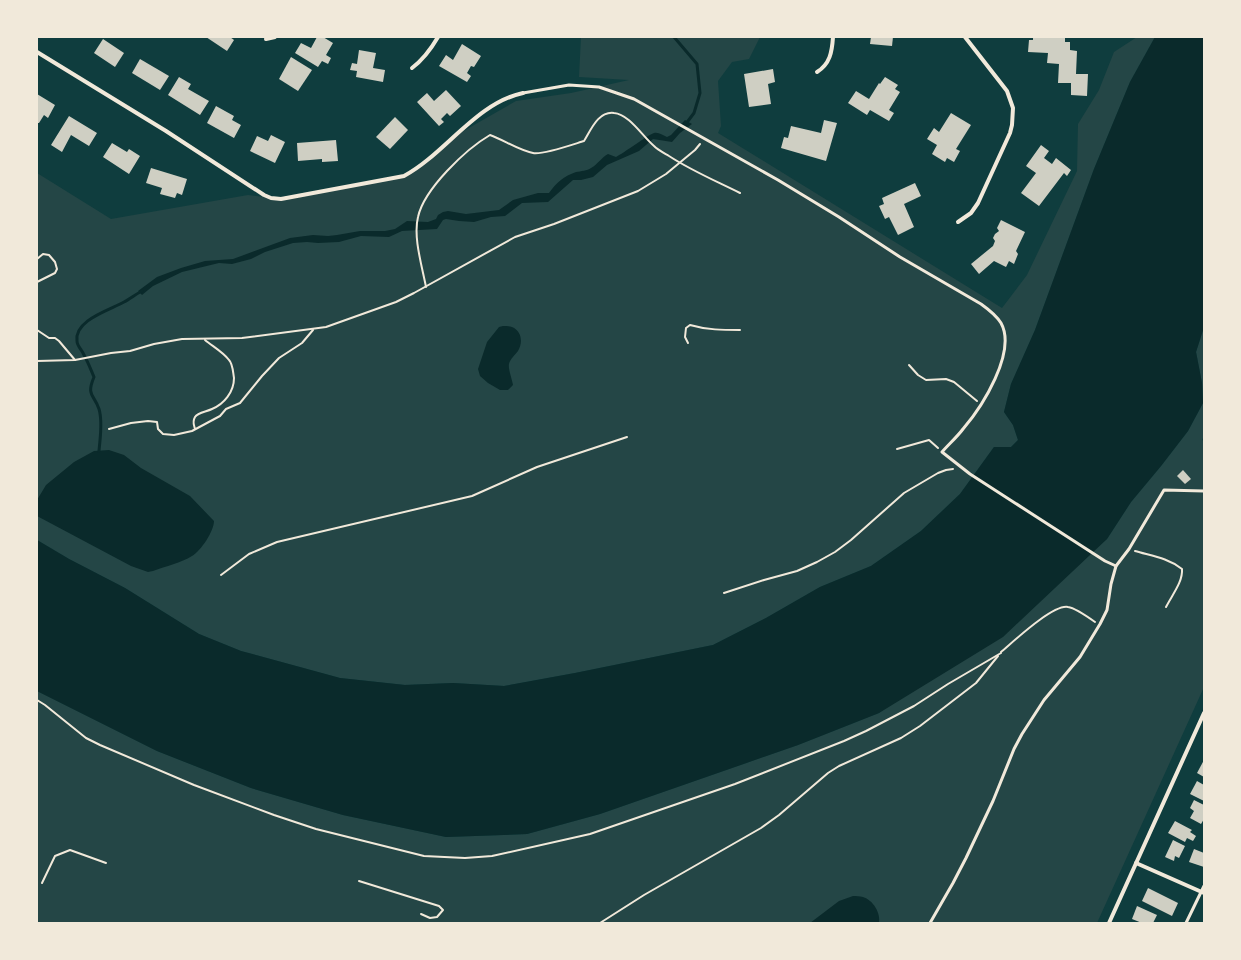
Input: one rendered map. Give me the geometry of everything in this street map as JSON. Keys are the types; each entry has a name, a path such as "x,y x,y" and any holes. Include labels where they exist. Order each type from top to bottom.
{"street":[{"path":"266,39 275,37"},
{"path":"412,68 430,51 438,37"},
{"path":"817,72 826,65 829,60 832,37"},
{"path":"958,222 971,213 978,204 1010,133 1014,116 1011,99 1007,91 964,37"},
{"path":"37,52 166,131 264,195 271,198 281,199 404,176 417,169 490,107 512,95 523,92"},
{"path":"1109,923 1204,713"},
{"path":"1136,863 1203,892"}],"lane":[{"path":"523,92 569,85 599,87 634,99 778,180 900,256 981,304 993,313 1001,323 1004,332 1006,344 1003,359 981,404 964,428 942,452 970,474 1105,561 1116,566"},
{"path":"930,923 966,858 1022,734 1044,700 1080,657 1100,624 1107,610 1111,584 1116,566 1164,490 1204,491"},
{"path":"1186,923 1197,898 1203,892 1204,886"}],"path":[{"path":"426,287 417,235 418,217 430,191 443,175 482,139 490,135 520,149 535,154 556,150 584,141 596,121 603,116 614,113 624,117 651,144 680,163 740,193"},
{"path":"37,361 75,360 130,351 182,338 242,338 326,327 396,302 426,287 515,237 554,224 638,191 666,174 680,163 695,150 704,138"},
{"path":"37,259 43,254 49,255 55,262 57,269 55,273 37,282"},
{"path":"688,343 685,337 686,328 690,325 701,329 740,330"},
{"path":"109,429 131,423 148,421 157,422 158,429 163,434 179,434 195,429 220,416 226,409 240,403 279,358 302,343 313,329"},
{"path":"37,330 49,338 55,338 59,341 75,360"},
{"path":"195,429 193,422 195,417 224,402 234,385 230,361 204,339"},
{"path":"909,365 918,375 926,380 946,379 954,382 981,404"},
{"path":"221,575 249,554 277,542 472,496 537,467 626,437"},
{"path":"897,449 929,440 942,452"},
{"path":"724,593 797,571 817,562 835,552 904,493 946,470 962,468"},
{"path":"1128,549 1165,559 1182,568 1183,573 1179,584 1166,607"},
{"path":"600,923 644,895 760,828 779,815 828,773 839,766 901,738 920,726 976,682 1001,653 1055,609 1068,607 1100,624"},
{"path":"37,700 86,738 100,745 194,785 274,815 316,829 424,856 465,858 510,852 590,834 735,784 866,731 914,706 1001,653"},
{"path":"42,883 55,856 70,850 106,862"},
{"path":"359,881 439,906 443,910 437,917 430,918 421,914"}],"shaded area":[{"path":"581,37 760,37 749,59 732,62 718,81 721,126 718,133 1002,308 1027,275 1077,171 1078,124 1099,90 1114,52 1137,37 1155,37 1130,82 1094,169 1035,330 1011,384 1004,412 1013,425 1018,440 1011,447 994,447 960,494 921,531 871,566 820,587 766,618 713,645 504,686 453,683 405,685 340,678 241,651 199,634 125,588 69,559 37,540 37,173 111,219 248,195 281,199 396,178 417,169 453,137 516,101 571,93 629,80 579,77"},
{"path":"1155,37 1204,37 1204,327 1196,352 1202,383 1203,403 1188,431 1131,502 1107,539 1003,637 879,713 798,745 600,814 527,834 446,837 343,815 251,788 157,751 37,691 37,540 69,559 125,588 199,634 241,651 340,678 405,685 453,683 504,686 713,645 766,618 820,587 871,566 921,531 960,494 994,447 1011,447 1018,440 1013,425 1004,412 1011,384 1035,330 1094,169 1130,82"},
{"path":"685,120 692,124 680,133 672,142 653,139 639,151 607,165 593,177 573,180 548,202 522,203 505,216 491,217 474,222 446,219 443,220 437,229 402,231 389,237 361,236 339,242 293,243 265,252 251,259 232,264 219,263 182,272 153,286 142,295 138,291 157,277 181,268 205,261 233,259 290,238 313,235 328,236 360,231 385,231 395,229 407,221 428,222 436,219 438,215 443,212 448,211 466,214 499,210 513,200 538,193 549,193 557,183 564,178 576,172 589,169 608,154 616,157 651,134 657,133 667,137 671,135"},
{"path":"510,326 518,331 521,338 520,348 509,364 513,385 508,390 500,390 488,383 480,376 478,369 487,342 499,327"},
{"path":"1204,327 1204,436 1202,440 1204,441 1204,687 1097,923 37,923 37,691 157,751 251,788 343,815 446,837 527,834 600,814 798,745 879,713 1107,539 1131,502 1188,431 1203,403 1202,383 1196,352"},
{"path":"109,450 124,455 141,468 190,496 214,521 212,530 196,553 178,563 148,572 131,566 37,516 37,500 46,485 74,462 94,451"},
{"path":"853,896 863,897 876,907 879,915 879,923 810,923 839,901"}],"building":[{"path":"206,37 230,37 234,40 227,51"},
{"path":"317,37 323,37 333,43 326,55 331,58 328,64 322,61 318,67 295,53 301,43 311,48"},
{"path":"871,37 893,37 892,46 870,44"},
{"path":"1033,37 1065,37 1065,42 1070,42 1070,50 1077,51 1076,74 1088,74 1087,96 1071,95 1071,83 1058,83 1059,64 1047,63 1048,53 1028,52 1029,40 1033,40"},
{"path":"103,39 124,53 115,67 94,53"},
{"path":"462,44 481,56 474,67 471,66 467,73 471,76 467,82 439,66 446,55 453,60"},
{"path":"359,50 376,53 373,68 385,70 383,82 356,77 357,71 350,70 352,63 357,64"},
{"path":"291,57 312,70 298,91 279,79"},
{"path":"140,59 169,76 160,90 132,73"},
{"path":"773,69 775,82 768,84 771,104 749,107 744,74"},
{"path":"179,77 191,84 188,89 209,101 200,115 168,95"},
{"path":"885,77 898,85 895,89 900,92 889,110 894,113 889,121 870,110 867,115 848,103 856,91 869,99 879,83 880,84"},
{"path":"446,90 461,106 450,116 447,113 441,119 444,122 439,126 417,102 427,93 434,101"},
{"path":"37,94 55,105 48,118 44,115 39,123 37,123"},
{"path":"216,106 234,116 232,120 241,125 234,138 207,123"},
{"path":"951,113 971,125 956,149 960,151 954,162 947,158 945,162 932,154 937,145 927,139 934,128 939,132"},
{"path":"69,116 97,133 89,146 71,135 62,152 51,145"},
{"path":"395,117 408,130 390,149 376,137"},
{"path":"824,120 837,123 826,161 781,148 784,137 788,138 791,126 821,133"},
{"path":"271,135 285,142 275,163 250,151 257,136 268,141"},
{"path":"336,140 338,161 322,162 322,159 298,161 297,143"},
{"path":"112,143 127,152 129,149 140,156 129,174 103,157"},
{"path":"1041,145 1049,151 1044,158 1052,164 1056,158 1071,170 1067,176 1064,173 1039,206 1021,193 1036,173 1026,166"},
{"path":"151,168 187,179 182,195 177,193 175,198 160,194 162,188 146,183"},
{"path":"915,183 921,196 904,204 914,227 898,235 889,217 885,219 879,206 884,204 882,198"},
{"path":"1001,220 1025,232 1016,251 1018,254 1014,264 1009,261 1006,267 994,261 979,274 971,264 993,246 995,241 993,238 999,231 997,228"},
{"path":"1183,470 1191,479 1185,484 1177,476"},
{"path":"1204,760 1204,777 1197,773"},
{"path":"1197,781 1204,785 1204,801 1190,794"},
{"path":"1194,800 1204,805 1204,819 1201,824 1190,818 1194,811 1190,808"},
{"path":"1175,821 1192,830 1190,832 1196,836 1193,841 1187,838 1185,842 1168,833"},
{"path":"1173,840 1185,846 1179,858 1175,856 1174,861 1165,857"},
{"path":"1194,849 1204,853 1204,867 1189,862"},
{"path":"1148,888 1178,903 1172,916 1142,901"},
{"path":"1137,906 1157,915 1153,923 1142,923 1132,919"}],"waterway":[{"path":"674,37 697,64 700,93 694,113 685,125"},
{"path":"99,451 101,419 99,409 91,392 94,377 87,360 78,345 78,334 81,327 94,317 142,291"}]}
